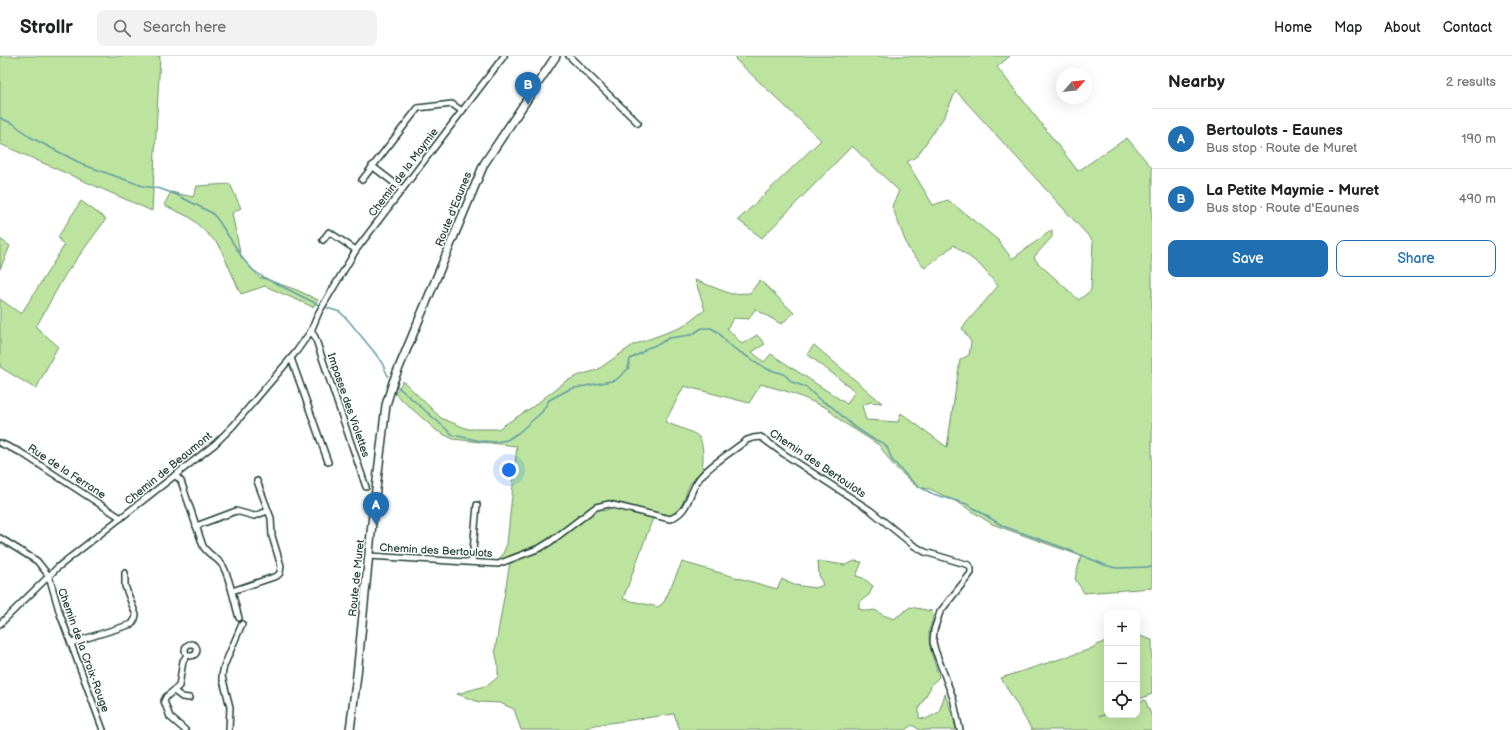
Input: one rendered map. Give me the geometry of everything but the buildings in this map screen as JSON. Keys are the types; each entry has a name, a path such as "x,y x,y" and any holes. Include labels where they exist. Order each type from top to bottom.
{"main road":[{"name":"Route d'Eaunes","path":"393,382 484,164 556,56"},
{"name":"Route de Muret","path":"350,730 386,405 393,382"}],"street":[{"name":"Chemin de la Maymie","path":"323,304 356,250 504,56"},
{"path":"569,56 638,123"},
{"path":"362,180 416,110 421,107 452,104 462,111"},
{"path":"372,166 402,189"},
{"path":"323,240 329,232 356,250"},
{"name":"Chemin de Beaumont","path":"0,624 48,576 215,444 233,426 291,358 311,331 323,304"},
{"name":"Impasse des Violettes","path":"311,331 315,337 342,411 341,416 366,487"},
{"path":"291,358 328,462"},
{"name":"Chemin des Bertoulots","path":"369,556 498,564 540,548 558,537 596,507 609,504 670,519 683,512 697,481 707,471 748,440 761,437 784,454 870,510 913,545 925,552 969,565 971,573 940,612 934,630 933,642 953,698 960,730"},
{"name":"Rue de la Ferrane","path":"0,443 20,452 121,518"},
{"path":"175,476 181,482 205,549 222,565 232,591 239,618"},
{"path":"232,591 280,574 281,566 272,536 272,523 257,481"},
{"path":"472,562 477,505"},
{"path":"196,526 236,511 254,516 268,511"},
{"path":"0,538 37,562 48,576"},
{"path":"71,643 132,624 136,620 136,615 125,586 125,573"},
{"name":"Chemin de la Croix-Rouge","path":"48,576 60,614 103,730"},
{"path":"229,730 230,707 222,676 224,666 242,624"},
{"path":"185,730 170,717 164,701 166,697 181,683 183,661 187,655"},
{"path":"174,691 182,697 189,698"}],"green space":[{"path":"0,56 160,56 152,211 0,144"},
{"path":"737,56 1010,56 997,67 1078,171 1127,138 1152,168 1152,588 1084,593 1075,579 1081,556 992,524 959,503 930,489 917,487 893,465 879,445 841,421 827,408 792,393 761,384 749,403 684,386 665,422 699,437 703,449 703,460 701,473 690,484 679,510 669,516 608,500 603,511 612,508 653,518 623,599 658,607 664,602 682,562 777,589 782,579 794,585 816,588 823,585 819,575 818,561 845,565 855,561 862,562 856,576 863,578 873,586 869,595 859,602 859,609 868,611 875,610 894,619 910,607 932,611 933,619 929,632 929,638 932,655 939,677 933,683 919,708 919,718 926,719 939,712 945,694 954,719 956,730 920,730 912,725 905,730 680,730 674,714 595,725 581,730 521,730 514,709 500,703 479,702 457,694 488,685 498,677 498,664 495,650 510,562 540,549 568,532 563,528 541,543 500,560 507,544 517,446 453,439 437,431 395,394 403,381 441,418 468,429 498,429 531,408 566,381 597,370 633,345 682,327 705,310 695,280 731,294 750,293 760,280 794,313 781,324 755,309 749,319 734,318 727,328 742,344 757,335 765,344 752,352 764,362 771,354 847,404 855,391 807,354 814,345 882,403 870,402 862,406 866,420 898,422 901,413 947,447 960,360 969,355 971,342 962,328 998,286 980,265 954,245 925,268 908,248 892,206 899,191 852,146 762,238 738,220 821,140 735,59","holes":["956,91 1093,241 1091,290 1079,300 1037,262 1034,257 1052,237 1052,230 1012,259 998,240 948,200 933,205 907,162 917,156 944,117"]},
{"path":"230,184 241,208 232,213 241,257 259,277 297,290 318,300 313,307 265,286 241,294 219,245 191,218 164,205 171,192 193,197 197,186"},
{"path":"81,201 106,219 65,275 36,327 58,346 36,389 0,367 0,299 21,314 64,246 58,237"},
{"path":"0,239 10,246 0,269"},
{"path":"1140,636 1152,640 1152,694 1140,699"},
{"path":"1104,642 1104,714 1099,717 1104,715 1104,718 1140,718 1140,702 1145,700 1152,717 1152,730 1032,730 1001,678 1088,650"}],"waterway":[{"path":"0,118 14,124 30,137 84,165 143,186 161,189 177,195 212,213 244,260 253,270 263,277 319,305"},
{"path":"327,308 340,312 348,320 375,353 388,376"},
{"path":"397,386 453,435 481,441 496,442 507,440 518,433 542,412 549,400 570,389 616,380 628,369 630,359 647,348 659,344 669,338 691,335 702,328 711,328 718,332 727,343 735,349 767,369 784,374 792,382 806,387 819,399 832,407 853,426 873,439 883,443 887,447 892,460 911,480 920,487 933,494 967,504 1003,526 1064,548 1105,565 1116,568 1152,567"}],"place":[{"name":"La Petite Maymie - Muret","path":"528,105"},
{"name":"Bertoulots - Eaunes","path":"376,525"}]}
